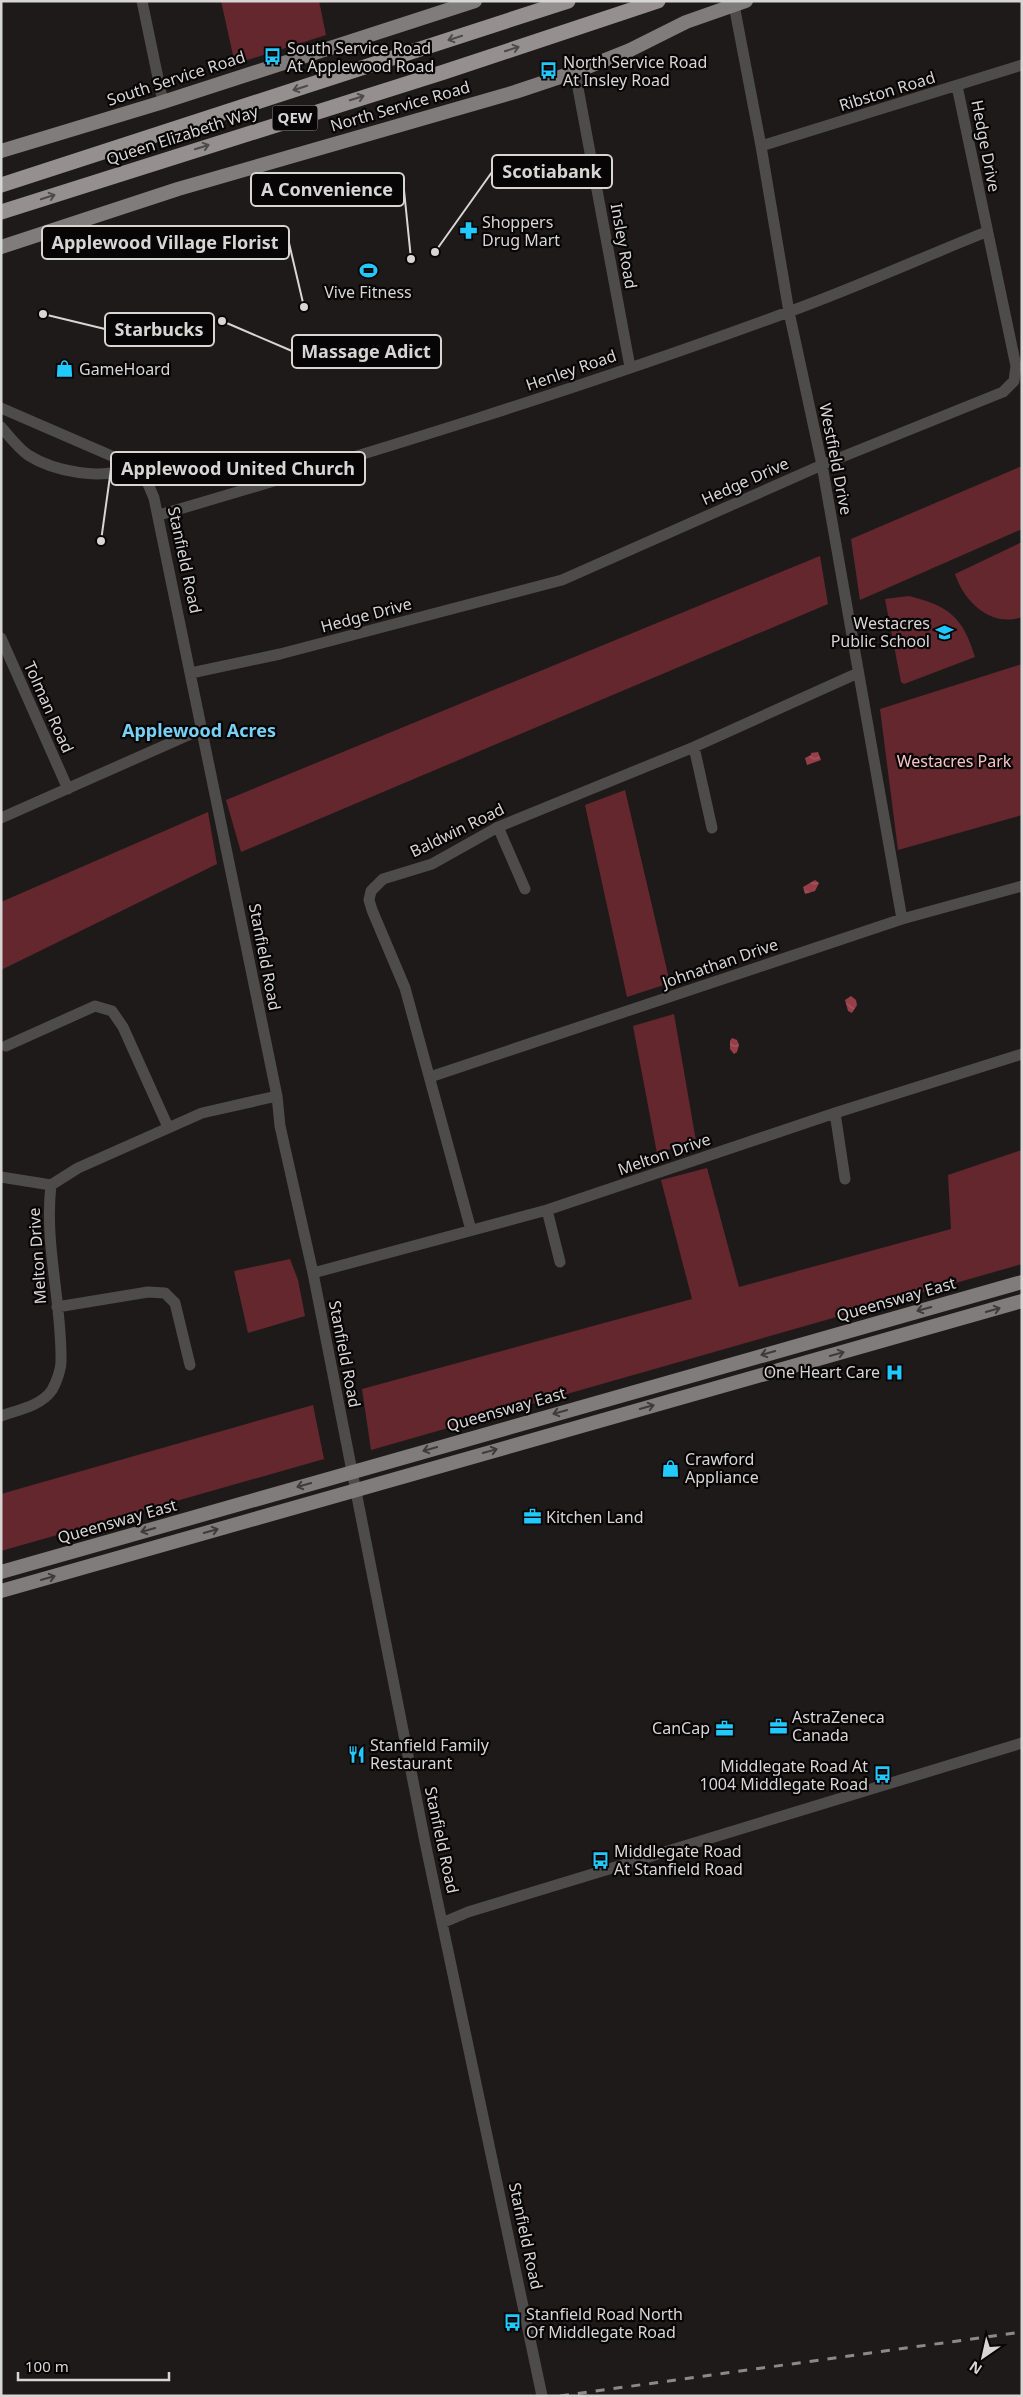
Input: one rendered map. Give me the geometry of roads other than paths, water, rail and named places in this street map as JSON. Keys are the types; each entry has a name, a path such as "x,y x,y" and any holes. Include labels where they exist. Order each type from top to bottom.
{"highway":[{"name":"Queen Elizabeth Way","path":"1,185 568,1"},
{"name":"Queen Elizabeth Way","path":"1,212 444,72 658,1"}],"main road":[{"name":"South Service Road","path":"1,151 164,102 475,1"},
{"name":"North Service Road","path":"1,247 178,189 514,92 575,72 630,50 686,22 740,3"},
{"name":"Queensway East","path":"1,1572 351,1471 1022,1282"},
{"path":"1,1591 1022,1301"}],"street":[{"path":"142,1 164,102"},
{"name":"Westfield Drive","path":"740,3 761,146 789,312 822,465 902,919"},
{"name":"Ribston Road","path":"761,146 1022,65"},
{"name":"Insley Road","path":"575,72 630,367"},
{"name":"Hedge Drive","path":"192,673 280,654 562,580 822,465 1003,392 1014,381 1016,366 986,232 957,86"},
{"name":"Henley Road","path":"159,515 458,426 789,312 986,232"},
{"name":"Stanfield Road","path":"1,409 108,453 131,466 143,476 150,487 159,515 277,1096 280,1126 312,1273 442,1923 542,2396"},
{"path":"1,427 27,454 53,468 101,473 123,470 131,466"},
{"name":"Tolman Road","path":"1,638 4,652 68,789"},
{"name":"Baldwin Road","path":"471,1230 405,988 372,910 369,900 371,892 383,879 432,864 498,826 694,747 858,673"},
{"path":"1,818 202,729"},
{"path":"694,747 712,828"},
{"path":"498,826 525,889"},
{"name":"Johnathan Drive","path":"430,1077 902,919 1022,886"},
{"path":"6,1046 95,1006 112,1011 123,1027 168,1127"},
{"name":"Melton Drive","path":"312,1273 547,1210 835,1113 1022,1054"},
{"name":"Melton Drive","path":"1,1416 33,1406 51,1391 61,1363 49,1218 51,1185 78,1168 202,1113 277,1096"},
{"path":"835,1113 846,1179"},
{"path":"1,1177 51,1185"},
{"path":"547,1210 560,1262"},
{"path":"57,1307 148,1292 164,1293 175,1303 190,1365"},
{"path":"442,1923 468,1912 1022,1743"}],"water":[{"path":"818,752 821,760 807,765 805,758 811,755 811,753"},
{"path":"815,880 819,883 815,891 805,894 803,887"},
{"path":"851,996 856,1000 857,1005 852,1013 848,1011 845,1000"},
{"path":"732,1038 737,1040 739,1045 737,1052 734,1054 730,1049"}],"railway":[{"path":"560,2396 1022,2332"}],"place":[{"name":"South Service Road At Applewood Road","path":"273,57"},
{"name":"North Service Road At Insley Road","path":"549,71"},
{"name":"Shoppers Drug Mart","path":"468,231"},
{"name":"Scotiabank","path":"435,252"},
{"name":"A Convenience","path":"411,259"},
{"name":"Vive Fitness","path":"368,271"},
{"name":"Applewood Village Florist","path":"304,307"},
{"name":"Starbucks","path":"43,314"},
{"name":"Massage Adict","path":"222,321"},
{"name":"GameHoard","path":"65,369"},
{"name":"Applewood United Church","path":"101,541"},
{"name":"Westacres Public School","path":"944,632"},
{"name":"One Heart Care","path":"894,1372"},
{"name":"Crawford Appliance","path":"671,1468"},
{"name":"Kitchen Land","path":"532,1517"},
{"name":"AstraZeneca Canada","path":"778,1726"},
{"name":"CanCap","path":"724,1728"},
{"name":"Stanfield Family Restaurant","path":"356,1754"},
{"name":"Middlegate Road At 1004 Middlegate Road","path":"882,1775"},
{"name":"Middlegate Road At Stanfield Road","path":"600,1860"},
{"name":"Stanfield Road North Of Middlegate Road","path":"512,2323"}],"district":[{"name":"Applewood Acres","path":"199,731"}],"park label":[{"name":"Westacres Park","path":"954,761"}]}
